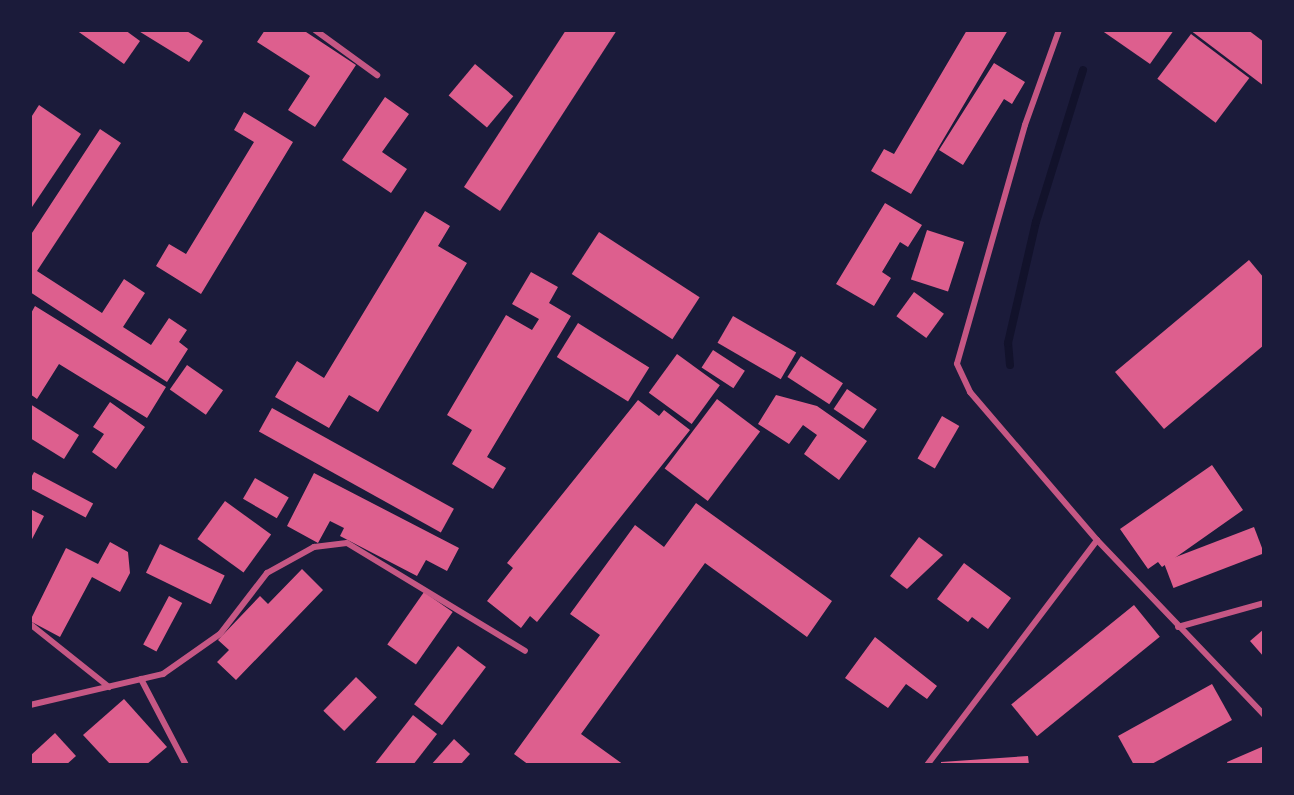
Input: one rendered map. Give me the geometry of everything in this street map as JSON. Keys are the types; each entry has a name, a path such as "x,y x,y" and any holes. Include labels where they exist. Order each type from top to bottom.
{"street":[{"path":"315,30 377,75"},
{"path":"1059,30 1018,148 957,364 970,392 1098,540 1178,627 1264,715"},
{"path":"927,765 1098,540"},
{"path":"30,705 163,674 220,634 267,573 314,547 347,543 525,651"},
{"path":"1178,627 1264,603"},
{"path":"30,624 109,687"},
{"path":"141,679 186,765"}],"building":[{"path":"76,30 125,30 140,41 124,64"},
{"path":"137,30 185,30 203,41 189,62"},
{"path":"265,30 303,30 356,65 315,127 288,110 310,76 257,42"},
{"path":"566,30 617,30 500,211 464,187"},
{"path":"967,30 1008,30 911,194 871,171 884,149 894,154"},
{"path":"1101,30 1174,30 1150,64"},
{"path":"1190,30 1248,30 1264,42 1264,86"},
{"path":"1191,34 1249,78 1216,123 1157,79"},
{"path":"994,63 1025,82 1012,104 1004,99 963,165 939,150"},
{"path":"475,64 513,96 487,128 449,95"},
{"path":"385,97 409,114 382,152 407,169 391,193 342,160"},
{"path":"39,105 81,134 30,210 30,119"},
{"path":"244,112 293,142 201,294 156,266 169,244 186,254 254,142 234,130"},
{"path":"100,129 121,143 37,271 102,313 124,279 145,293 123,327 151,345 169,318 187,330 179,342 188,349 167,382 30,292 30,236"},
{"path":"885,203 922,225 908,247 900,242 882,272 891,278 874,306 836,284"},
{"path":"425,211 450,226 438,246 467,263 378,412 349,395 329,428 275,397 297,361 324,378"},
{"path":"927,230 964,242 948,292 911,279"},
{"path":"599,232 700,297 672,339 572,274"},
{"path":"1249,260 1264,278 1264,345 1164,429 1115,372"},
{"path":"531,272 558,287 549,303 571,316 487,457 506,468 493,489 452,464 472,430 447,415 506,315 532,330 539,319 512,304"},
{"path":"914,292 944,314 926,338 896,316"},
{"path":"35,306 166,387 147,418 59,364 37,399 30,394 30,315"},
{"path":"733,316 796,352 781,379 718,343"},
{"path":"578,323 649,368 628,401 557,357"},
{"path":"713,350 745,371 733,388 702,368"},
{"path":"677,354 720,385 692,424 649,393"},
{"path":"801,356 843,383 829,404 787,377"},
{"path":"187,365 223,390 206,415 170,390"},
{"path":"847,389 877,409 863,429 834,409"},
{"path":"776,395 817,406 867,441 839,480 804,454 817,435 803,425 789,444 758,424"},
{"path":"717,399 760,431 708,501 665,468"},
{"path":"638,400 659,416 664,410 690,430 537,622 530,616 521,628 487,601 513,568 507,563"},
{"path":"110,402 145,427 116,469 92,452 104,434 93,427"},
{"path":"30,404 79,435 64,459 30,438"},
{"path":"272,408 454,509 441,532 259,432"},
{"path":"942,416 959,426 935,468 918,458"},
{"path":"1212,465 1243,510 1162,567 1158,562 1148,569 1120,529"},
{"path":"34,472 93,503 86,518 30,488 30,480"},
{"path":"314,473 459,548 447,571 426,560 417,576 340,536 344,528 330,521 318,543 287,526"},
{"path":"255,478 289,498 277,518 243,499"},
{"path":"225,501 271,535 243,573 197,539"},
{"path":"696,503 832,601 807,637 705,563 581,734 624,765 529,765 514,754 600,635 570,614 635,525 664,547"},
{"path":"30,509 44,516 30,543"},
{"path":"1254,527 1264,553 1173,588 1163,562"},
{"path":"919,537 943,555 907,589 890,576"},
{"path":"110,542 128,552 130,573 120,592 92,577 60,637 30,621 66,548 98,564"},
{"path":"160,544 225,576 211,604 146,573"},
{"path":"964,563 1011,598 988,629 972,617 968,622 937,599"},
{"path":"302,569 323,590 236,680 217,662 229,650 218,640 260,596 268,604"},
{"path":"424,592 453,612 416,665 387,644"},
{"path":"169,596 182,603 156,652 143,645"},
{"path":"1134,605 1160,637 1037,736 1011,704"},
{"path":"1264,629 1264,657 1250,641"},
{"path":"875,637 937,686 927,699 906,684 888,708 845,678"},
{"path":"458,646 486,667 442,725 414,704"},
{"path":"356,677 377,697 344,731 323,711"},
{"path":"1212,684 1232,720 1150,765 1134,765 1118,736"},
{"path":"124,699 167,747 146,765 111,765 83,735"},
{"path":"413,715 437,734 413,765 374,765"},
{"path":"55,733 76,756 66,765 30,765 30,756"},
{"path":"454,739 470,754 460,765 431,765"},
{"path":"1264,746 1264,765 1228,765 1227,762"},
{"path":"1028,756 1029,765 941,765 941,762"}],"waterway":[{"path":"1010,365 1008,343 1036,222 1083,70"}]}
